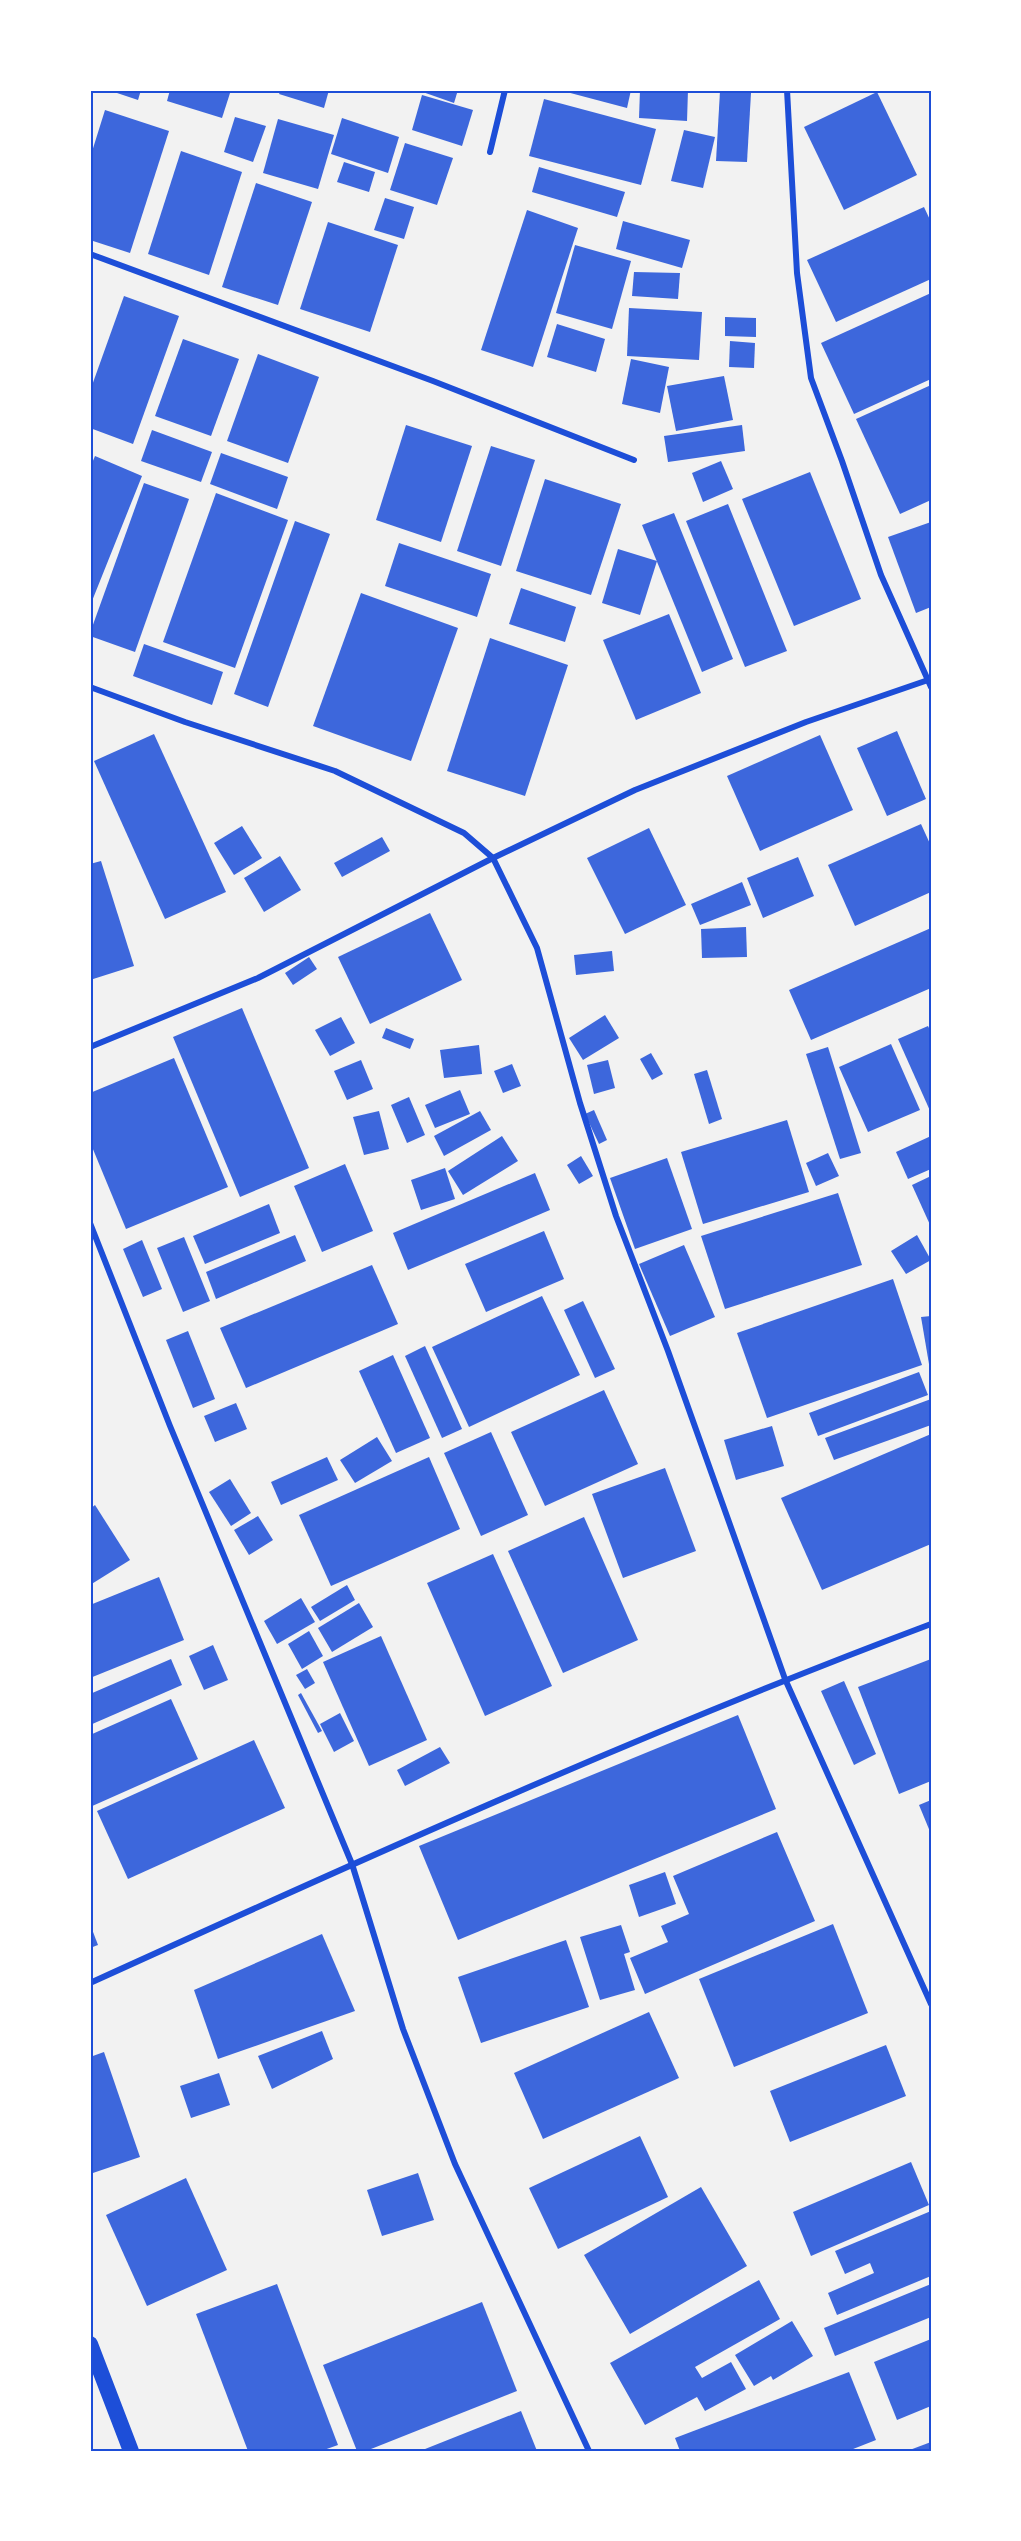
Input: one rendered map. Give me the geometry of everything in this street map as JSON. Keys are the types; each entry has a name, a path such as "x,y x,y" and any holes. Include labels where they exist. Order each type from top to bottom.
{"highway":[{"path":"90,2344 131,2451"}],"street":[{"path":"490,152 505,90"},
{"path":"90,1047 258,978 493,858 635,790 806,722 930,682 880,575 843,461 810,378 797,273 787,90"},
{"path":"90,254 433,381 634,460"},
{"path":"90,687 185,722 335,771 464,832 493,858 537,948 580,1103 616,1216 668,1351 785,1679 931,2004"},
{"path":"90,1223 170,1426 352,1864 403,2029 455,2164 589,2451"},
{"path":"90,1983 352,1864 785,1679 931,1624"}],"building":[{"path":"108,90 141,90 138,100"},
{"path":"170,90 231,90 222,118 167,101"},
{"path":"281,90 329,90 324,108 279,94"},
{"path":"417,90 458,90 454,103"},
{"path":"559,90 631,90 627,108"},
{"path":"640,90 688,90 687,121 639,118"},
{"path":"720,91 751,93 747,162 716,161"},
{"path":"877,92 917,175 844,210 804,127"},
{"path":"422,95 473,110 462,146 412,130"},
{"path":"544,99 656,129 641,185 529,156"},
{"path":"105,110 169,131 130,253 90,240 90,158"},
{"path":"235,117 266,126 253,162 224,152"},
{"path":"342,118 399,137 388,173 331,154"},
{"path":"278,119 334,135 318,189 263,173"},
{"path":"684,130 715,137 703,188 671,181"},
{"path":"405,143 453,158 437,205 390,190"},
{"path":"181,151 242,172 209,275 148,254"},
{"path":"344,162 375,172 369,192 337,182"},
{"path":"539,167 625,192 617,217 532,192"},
{"path":"256,183 312,202 278,305 222,287"},
{"path":"385,198 414,207 404,239 374,230"},
{"path":"924,207 931,222 931,279 836,322 807,260"},
{"path":"527,210 578,228 533,367 481,350"},
{"path":"623,221 690,240 682,268 616,249"},
{"path":"328,222 398,245 370,332 300,309"},
{"path":"575,245 631,261 612,329 556,313"},
{"path":"634,272 680,273 678,299 632,296"},
{"path":"931,293 931,379 854,414 821,343"},
{"path":"124,296 179,316 133,444 90,428 90,391"},
{"path":"629,308 702,312 699,360 627,356"},
{"path":"725,317 756,318 756,337 725,336"},
{"path":"557,324 605,339 596,372 547,357"},
{"path":"183,339 239,359 211,436 155,416"},
{"path":"730,341 755,343 754,368 729,367"},
{"path":"258,354 319,377 288,463 227,441"},
{"path":"631,359 669,367 660,413 622,404"},
{"path":"724,376 733,420 676,431 667,386"},
{"path":"931,385 931,500 900,514 856,419"},
{"path":"406,425 472,446 441,542 376,520"},
{"path":"742,425 745,451 668,462 664,436"},
{"path":"152,430 212,452 201,482 141,461"},
{"path":"491,446 535,460 501,566 457,551"},
{"path":"221,453 288,477 277,509 210,484"},
{"path":"95,456 142,476 90,606 90,468"},
{"path":"721,461 733,489 703,502 692,473"},
{"path":"810,472 861,599 794,626 742,499"},
{"path":"545,479 621,504 591,595 516,571"},
{"path":"144,483 189,499 135,652 90,636 90,633"},
{"path":"216,493 288,520 235,668 163,642"},
{"path":"728,504 787,651 745,667 686,521"},
{"path":"674,513 733,659 702,672 642,525"},
{"path":"295,521 330,534 268,707 234,694"},
{"path":"931,522 931,607 916,613 888,537"},
{"path":"399,543 491,574 477,617 385,586"},
{"path":"618,549 657,561 640,615 602,603"},
{"path":"521,588 576,607 565,642 509,624"},
{"path":"361,593 458,628 411,761 313,726"},
{"path":"669,614 701,693 636,720 603,640"},
{"path":"490,638 568,665 525,796 447,771"},
{"path":"144,644 223,672 212,705 133,676"},
{"path":"897,731 926,799 887,816 857,748"},
{"path":"154,734 226,892 165,919 94,761"},
{"path":"820,735 853,810 760,851 727,776"},
{"path":"921,824 931,846 931,892 855,926 828,865"},
{"path":"242,826 262,858 234,875 214,843"},
{"path":"649,828 686,905 625,934 587,858"},
{"path":"382,837 390,851 342,877 334,863"},
{"path":"280,856 301,890 264,912 244,878"},
{"path":"798,857 814,896 763,918 747,878"},
{"path":"101,861 134,966 90,980 90,864"},
{"path":"742,882 751,905 700,925 691,904"},
{"path":"430,913 462,980 370,1024 338,957"},
{"path":"746,927 747,957 702,958 701,929"},
{"path":"931,928 931,988 811,1040 789,990"},
{"path":"612,951 614,971 576,975 574,955"},
{"path":"309,957 317,969 293,985 285,973"},
{"path":"242,1008 309,1168 240,1197 173,1037"},
{"path":"605,1015 619,1038 583,1060 569,1038"},
{"path":"341,1017 355,1043 330,1056 315,1030"},
{"path":"928,1026 931,1032 931,1113 898,1039"},
{"path":"386,1028 414,1039 410,1049 382,1038"},
{"path":"891,1044 920,1110 868,1132 839,1067"},
{"path":"479,1045 482,1074 444,1078 440,1050"},
{"path":"828,1047 861,1153 840,1159 806,1054"},
{"path":"651,1053 663,1074 652,1080 640,1059"},
{"path":"174,1058 228,1187 126,1229 90,1142 90,1093"},
{"path":"361,1060 373,1089 347,1100 334,1071"},
{"path":"608,1060 615,1088 594,1094 587,1065"},
{"path":"512,1064 521,1086 503,1093 494,1071"},
{"path":"707,1070 722,1119 709,1124 694,1074"},
{"path":"460,1090 470,1114 435,1128 425,1105"},
{"path":"409,1097 425,1135 407,1143 391,1105"},
{"path":"594,1110 607,1140 599,1144 585,1114"},
{"path":"379,1111 389,1149 364,1155 353,1117"},
{"path":"480,1111 491,1130 444,1156 434,1136"},
{"path":"787,1120 809,1192 703,1224 681,1152"},
{"path":"502,1136 518,1161 463,1195 448,1171"},
{"path":"931,1136 931,1169 908,1179 896,1152"},
{"path":"828,1153 839,1176 816,1186 806,1163"},
{"path":"581,1156 593,1176 579,1184 567,1165"},
{"path":"667,1158 692,1229 635,1249 610,1178"},
{"path":"345,1164 373,1231 322,1252 294,1186"},
{"path":"445,1168 455,1199 421,1210 411,1180"},
{"path":"535,1173 550,1210 408,1270 393,1233"},
{"path":"931,1176 931,1227 912,1185"},
{"path":"838,1193 862,1265 725,1309 701,1236"},
{"path":"269,1204 280,1233 205,1264 193,1236"},
{"path":"544,1231 564,1279 486,1312 465,1264"},
{"path":"295,1235 306,1261 216,1299 206,1272"},
{"path":"917,1235 931,1260 906,1274 891,1251"},
{"path":"184,1237 210,1301 183,1312 157,1248"},
{"path":"142,1240 162,1289 143,1297 123,1249"},
{"path":"684,1245 715,1317 670,1336 639,1264"},
{"path":"372,1265 398,1324 246,1388 220,1328"},
{"path":"893,1279 922,1365 767,1418 737,1333"},
{"path":"542,1296 580,1375 469,1427 432,1347"},
{"path":"583,1301 615,1369 595,1378 564,1310"},
{"path":"931,1316 931,1364 929,1364 921,1317"},
{"path":"188,1331 215,1399 193,1408 166,1340"},
{"path":"425,1346 462,1429 442,1438 405,1356"},
{"path":"393,1355 430,1438 396,1453 359,1371"},
{"path":"919,1372 928,1395 818,1436 809,1413"},
{"path":"604,1390 638,1464 545,1506 511,1432"},
{"path":"931,1399 931,1425 834,1460 825,1438"},
{"path":"236,1403 247,1429 215,1442 204,1416"},
{"path":"772,1426 784,1466 736,1480 724,1440"},
{"path":"491,1432 528,1515 481,1536 444,1453"},
{"path":"931,1434 931,1544 822,1590 781,1498"},
{"path":"377,1437 392,1461 355,1483 340,1460"},
{"path":"327,1457 338,1480 281,1505 271,1482"},
{"path":"429,1457 460,1529 331,1586 299,1515"},
{"path":"665,1468 696,1551 623,1578 592,1494"},
{"path":"230,1479 251,1513 231,1526 209,1492"},
{"path":"95,1505 130,1560 90,1585 90,1509"},
{"path":"258,1516 273,1540 249,1555 234,1530"},
{"path":"584,1517 638,1640 563,1673 508,1551"},
{"path":"493,1554 552,1686 485,1716 427,1583"},
{"path":"159,1577 184,1640 90,1678 90,1605"},
{"path":"347,1585 355,1600 320,1621 311,1607"},
{"path":"301,1598 315,1622 277,1644 264,1621"},
{"path":"359,1603 373,1627 332,1652 318,1628"},
{"path":"309,1631 323,1656 302,1669 288,1644"},
{"path":"381,1636 427,1740 369,1766 323,1662"},
{"path":"213,1645 228,1680 204,1690 189,1656"},
{"path":"171,1659 182,1685 90,1725 90,1694"},
{"path":"931,1659 931,1781 899,1794 858,1687"},
{"path":"307,1669 315,1683 305,1689 296,1675"},
{"path":"844,1681 876,1754 854,1765 821,1691"},
{"path":"301,1693 322,1731 318,1733 298,1695"},
{"path":"171,1699 198,1759 90,1807 90,1735"},
{"path":"340,1713 354,1741 334,1752 320,1724"},
{"path":"738,1715 776,1809 458,1940 419,1846"},
{"path":"254,1740 285,1808 128,1879 97,1811"},
{"path":"440,1747 450,1763 405,1786 397,1770"},
{"path":"931,1800 931,1834 919,1805"},
{"path":"777,1832 815,1921 645,1994 630,1958 668,1942 661,1926 689,1914 673,1876"},
{"path":"665,1872 676,1904 639,1917 629,1885"},
{"path":"90,1924 98,1945 90,1948"},
{"path":"833,1924 868,2013 734,2067 699,1979"},
{"path":"621,1925 630,1952 624,1954 635,1990 600,2000 580,1937"},
{"path":"322,1934 355,2011 218,2059 194,1990"},
{"path":"566,1940 589,2007 481,2043 458,1977"},
{"path":"649,2012 679,2078 543,2139 514,2073"},
{"path":"322,2031 333,2059 272,2089 258,2056"},
{"path":"886,2045 906,2096 790,2142 770,2091"},
{"path":"104,2052 140,2157 90,2174 90,2057"},
{"path":"219,2073 230,2105 191,2118 180,2086"},
{"path":"640,2136 668,2197 558,2249 529,2188"},
{"path":"911,2162 929,2205 811,2256 793,2212"},
{"path":"418,2173 434,2220 382,2236 367,2190"},
{"path":"186,2178 227,2270 147,2306 106,2215"},
{"path":"701,2187 747,2266 630,2334 584,2255"},
{"path":"931,2211 931,2276 837,2315 828,2293 874,2273 870,2263 845,2274 835,2251"},
{"path":"759,2280 780,2319 695,2367 702,2378 731,2362 746,2389 705,2411 697,2397 645,2425 610,2363"},
{"path":"277,2284 338,2445 321,2451 248,2451 196,2314"},
{"path":"931,2284 931,2317 835,2356 824,2328"},
{"path":"482,2302 517,2391 366,2451 357,2451 323,2365"},
{"path":"792,2321 813,2356 773,2380 771,2376 754,2386 735,2355"},
{"path":"931,2339 931,2406 897,2420 874,2362"},
{"path":"849,2372 876,2440 848,2451 680,2451 675,2438"},
{"path":"521,2411 537,2451 420,2451"},
{"path":"931,2442 931,2451 907,2451"}]}
